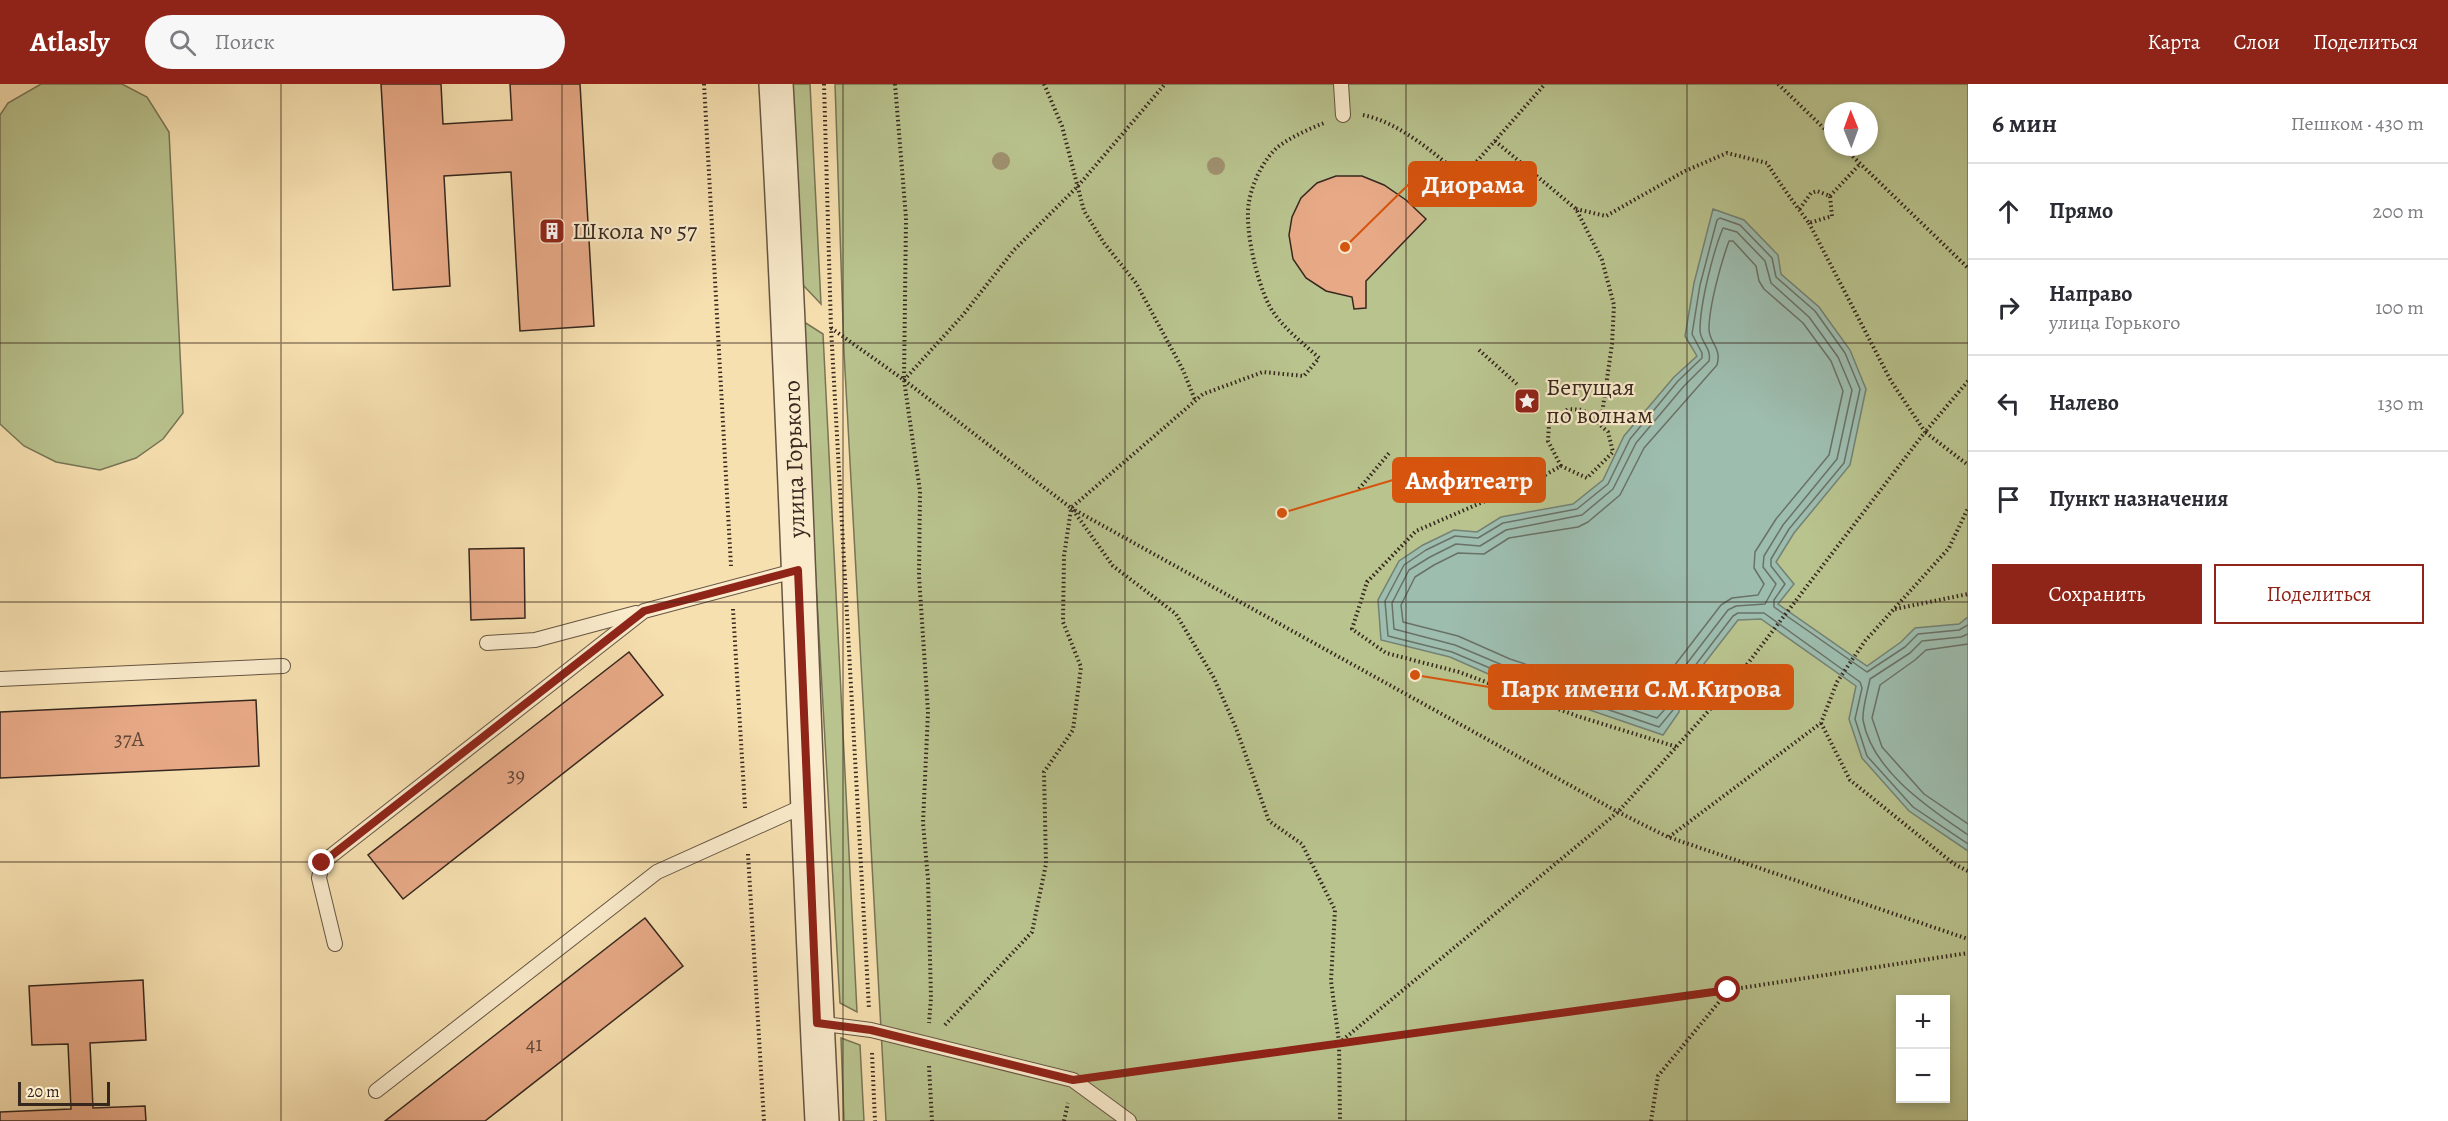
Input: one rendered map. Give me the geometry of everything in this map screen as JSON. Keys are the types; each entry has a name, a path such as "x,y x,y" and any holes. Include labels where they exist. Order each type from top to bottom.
{"street":[{"name":"улица Горького","path":"776,84 788,291 822,1121"}],"lane":[{"path":"1341,84 1343,115"},
{"path":"487,643 535,640 798,570"},
{"path":"335,944 319,878 322,863 644,611"},
{"path":"0,679 283,666"},
{"path":"376,1091 657,872 808,804"},
{"path":"817,1023 871,1030 1073,1080 1129,1121"}],"path":[{"path":"704,84 726,489"},
{"path":"824,84 831,328 875,1121"},
{"path":"895,84 906,218 904,380 920,491 919,576 928,712 923,823 928,879 931,998 928,1044 932,1121"},
{"path":"1044,84 1062,126 1084,211 1104,243 1136,283 1183,370 1195,400"},
{"path":"904,380 963,315 1014,250 1078,186 1165,84"},
{"path":"928,1044 1032,932 1046,864 1044,772 1074,730 1081,667 1063,622 1064,556 1071,508 1203,394 1263,372 1304,376 1319,358 1286,326 1270,306 1256,273 1249,203 1259,173 1278,147 1304,131 1351,113 1381,120 1426,146 1463,177 1545,84"},
{"path":"1778,84 1824,128"},
{"path":"1495,141 1576,209 1602,260 1614,304 1612,344 1602,414 1597,423"},
{"path":"1576,209 1606,216 1685,171 1727,153 1767,163 1809,223 1891,381 1925,432 1968,465"},
{"path":"1852,156 1968,268"},
{"path":"1809,223 1832,216 1830,196 1860,164"},
{"path":"1799,210 1811,193 1817,191 1830,196"},
{"path":"831,328 904,380 1071,508 1618,812 1668,837 1968,939"},
{"path":"1479,350 1519,386"},
{"path":"1339,1043 1618,812 1730,688 1925,432 1968,381"},
{"path":"1568,409 1583,410 1608,432 1613,452 1587,478 1561,466 1548,441 1549,423 1568,409"},
{"path":"1359,489 1390,452"},
{"path":"1561,466 1416,531 1367,582 1352,629 1386,653 1459,672 1576,716 1677,747"},
{"path":"1071,508 1113,566 1176,614 1214,678 1236,728 1269,821 1302,844 1335,910 1331,981 1339,1043 1340,1121"},
{"path":"1668,837 1821,723 1837,682 1865,641 1949,548 1968,508"},
{"path":"1893,610 1968,594"},
{"path":"1821,723 1850,780 1954,864 1968,871"},
{"path":"1073,1080 1728,990 1968,953"},
{"path":"1651,1121 1658,1076 1728,990"}],"green space":[{"path":"41,84 122,84 147,97 169,132 183,413 163,439 136,458 100,470 56,462 24,446 0,424 0,115 8,103"},
{"path":"791,84 810,84 821,304 802,284"},
{"path":"835,84 1968,84 1968,1121 886,1121 844,352"},
{"path":"801,320 823,334 857,1012 840,1003"},
{"path":"841,1038 860,1045 864,1121 844,1121"}],"water":[{"path":"1713,209 1744,220 1778,255 1781,274 1819,307 1850,350 1866,389 1850,465 1794,533 1776,562 1794,584 1778,604 1867,666 1901,642 1915,628 1959,624 1968,617 1968,851 1909,811 1862,758 1849,719 1856,686 1761,619 1738,620 1679,696 1679,712 1663,735 1502,680 1450,657 1381,640 1378,600 1399,561 1423,545 1454,530 1477,532 1501,517 1573,504 1603,480 1624,436 1674,377 1697,356 1685,336 1694,283"}],"building":[{"name":"Школа № 57","path":"381,84 441,84 443,124 512,120 510,84 580,84 594,326 520,331 511,172 444,176 450,286 393,290"},
{"path":"1336,176 1362,176 1384,185 1406,200 1426,219 1366,281 1366,308 1354,309 1352,297 1326,291 1306,278 1293,259 1289,235 1292,217 1301,198 1317,183"},
{"path":"524,548 525,618 471,620 469,549"},
{"path":"629,652 663,695 403,899 368,855"},
{"path":"256,700 259,766 0,778 0,712"},
{"path":"645,918 683,966 485,1121 385,1121"},
{"path":"143,980 146,1040 90,1043 93,1108 145,1106 146,1121 0,1121 0,1112 71,1109 68,1044 32,1045 29,986"}],"place":[{"name":"Школа № 57","path":"552,231"},
{"name":"Диорама","path":"1345,247"},
{"name":"Бегущая по волнам","path":"1527,401"},
{"name":"Амфитеатр","path":"1282,513"},
{"name":"Парк имени С.М.Кирова","path":"1415,675"}],"route":[{"path":"322,863 644,611 798,570 817,1023 871,1030 1073,1080 1728,990"}]}
